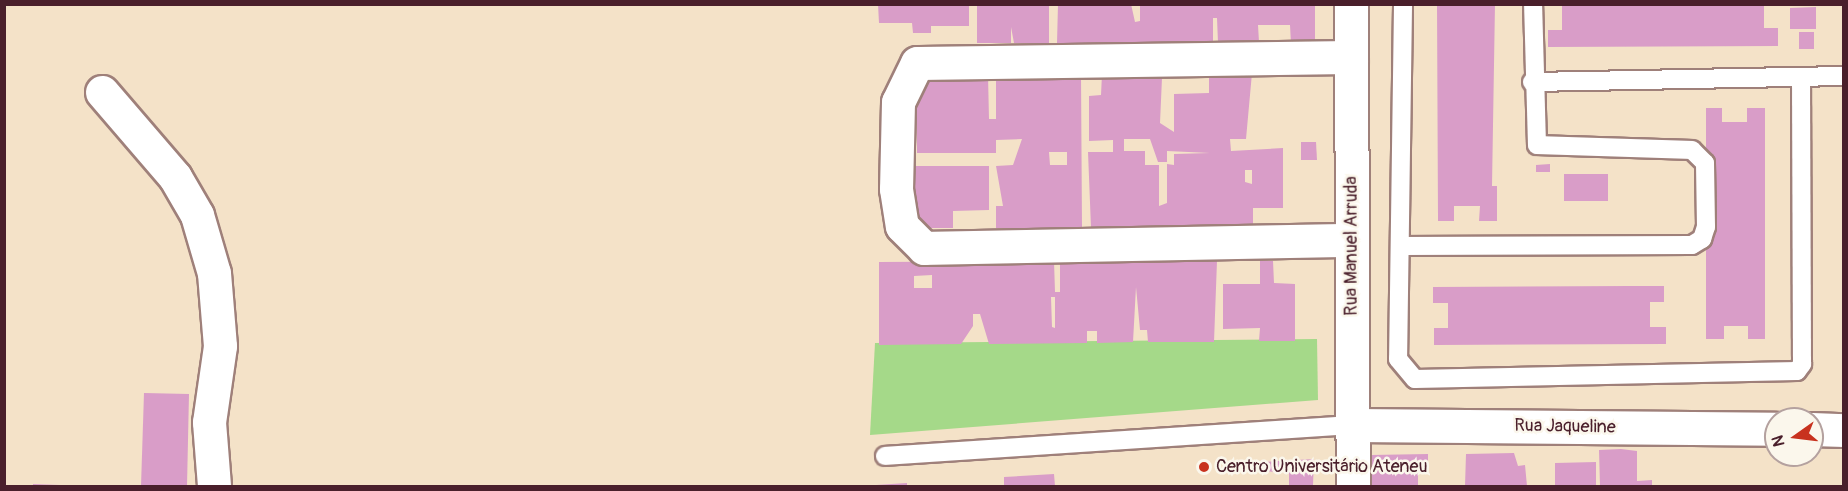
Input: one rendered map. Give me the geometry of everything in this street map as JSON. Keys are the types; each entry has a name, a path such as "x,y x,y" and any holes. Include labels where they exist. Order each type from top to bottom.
{"street":[{"name":"Rua Manuel Arruda","path":"1351,4 1353,486"},
{"path":"1351,57 917,63 898,102 896,189 902,226 924,248 1352,240"},
{"path":"102,92 175,177 197,215 214,273 220,346 210,422 214,486"},
{"name":"Rua Jaqueline","path":"1354,425 1764,429"},
{"path":"1824,429 1844,429"}],"lane":[{"path":"1400,246 1692,245 1701,239 1706,227 1705,163 1699,154 1692,150 1544,150 1533,137 1533,4"},
{"path":"1403,6 1398,359 1415,379 1797,371 1802,364 1801,77"},
{"path":"1532,82 1844,76"},
{"path":"885,456 1354,425"}],"green space":[{"path":"1317,339 1318,400 870,435 875,343"}],"building":[{"path":"878,4 969,4 969,26 931,26 931,33 913,33 912,23 879,23"},
{"path":"977,4 1049,4 1049,43 1014,43 1011,27 1011,43 977,43"},
{"path":"1058,4 1131,4 1135,22 1140,21 1140,4 1315,4 1315,45 1291,44 1290,25 1258,25 1259,42 1218,43 1217,18 1213,18 1213,43 1057,43"},
{"path":"1437,4 1495,4 1492,186 1497,186 1497,221 1479,221 1480,206 1454,206 1454,221 1438,221"},
{"path":"1562,4 1764,4 1764,28 1778,28 1778,46 1548,47 1548,30 1562,30"},
{"path":"1816,7 1816,29 1790,29 1790,8"},
{"path":"1799,32 1814,32 1814,49 1799,49"},
{"path":"1209,73 1252,73 1246,139 1230,139 1231,151 1283,148 1283,208 1253,208 1253,229 1091,228 1088,152 1113,152 1113,140 1089,141 1089,96 1101,95 1102,74 1162,78 1160,123 1174,132 1174,94 1209,93","holes":["1124,139 1150,139 1158,162 1167,162 1167,151 1210,153 1174,154 1174,165 1167,164 1167,203 1159,206 1159,165 1145,165 1145,151 1124,151","1245,170 1252,170 1252,184 1245,182"]},
{"path":"1081,74 1082,228 996,228 996,206 1003,206 996,166 1013,165 1022,139 996,140 996,153 917,153 916,76 988,75 989,119 996,119 996,75","holes":["1049,152 1067,152 1067,165 1050,165"]},
{"path":"1706,108 1722,108 1722,122 1747,122 1747,108 1765,108 1765,339 1748,339 1748,326 1724,326 1724,339 1706,339"},
{"path":"1301,142 1316,142 1317,160 1301,160"},
{"path":"1550,164 1550,172 1536,172 1536,165"},
{"path":"910,166 989,166 989,210 953,211 953,228 910,228"},
{"path":"1564,174 1608,174 1608,201 1564,201"},
{"path":"1054,261 1055,292 1060,292 1060,264 1217,261 1214,342 1148,342 1147,330 1140,330 1136,287 1133,342 1097,343 1097,331 1087,331 1087,343 989,344 980,314 973,314 973,326 961,344 879,345 879,262","holes":["932,275 932,288 914,288 914,276","1051,297 1055,297 1055,328 1052,327"]},
{"path":"1260,261 1273,261 1274,283 1295,284 1295,341 1259,341 1260,328 1223,329 1223,284 1260,284"},
{"path":"1664,286 1664,302 1650,302 1650,327 1666,327 1666,344 1434,345 1434,328 1448,328 1448,303 1433,303 1433,287"},
{"path":"144,393 189,394 187,486 141,486"},
{"path":"1599,450 1637,451 1637,481 1652,480 1652,486 1600,486"},
{"path":"1514,453 1518,466 1525,465 1527,486 1465,486 1466,454"},
{"path":"1428,454 1428,467 1418,468 1418,486 1369,486 1371,455"},
{"path":"1314,459 1313,485 1289,485 1289,471 1261,472 1261,462"},
{"path":"1596,462 1596,486 1555,486 1555,463"},
{"path":"1054,474 1055,486 1004,486 1004,477"},
{"path":"907,483 907,486 876,486 876,485"},
{"path":"33,484 60,485 60,486 33,486"}],"place":[{"name":"Centro Universitário Ateneu","path":"1204,467"}]}
